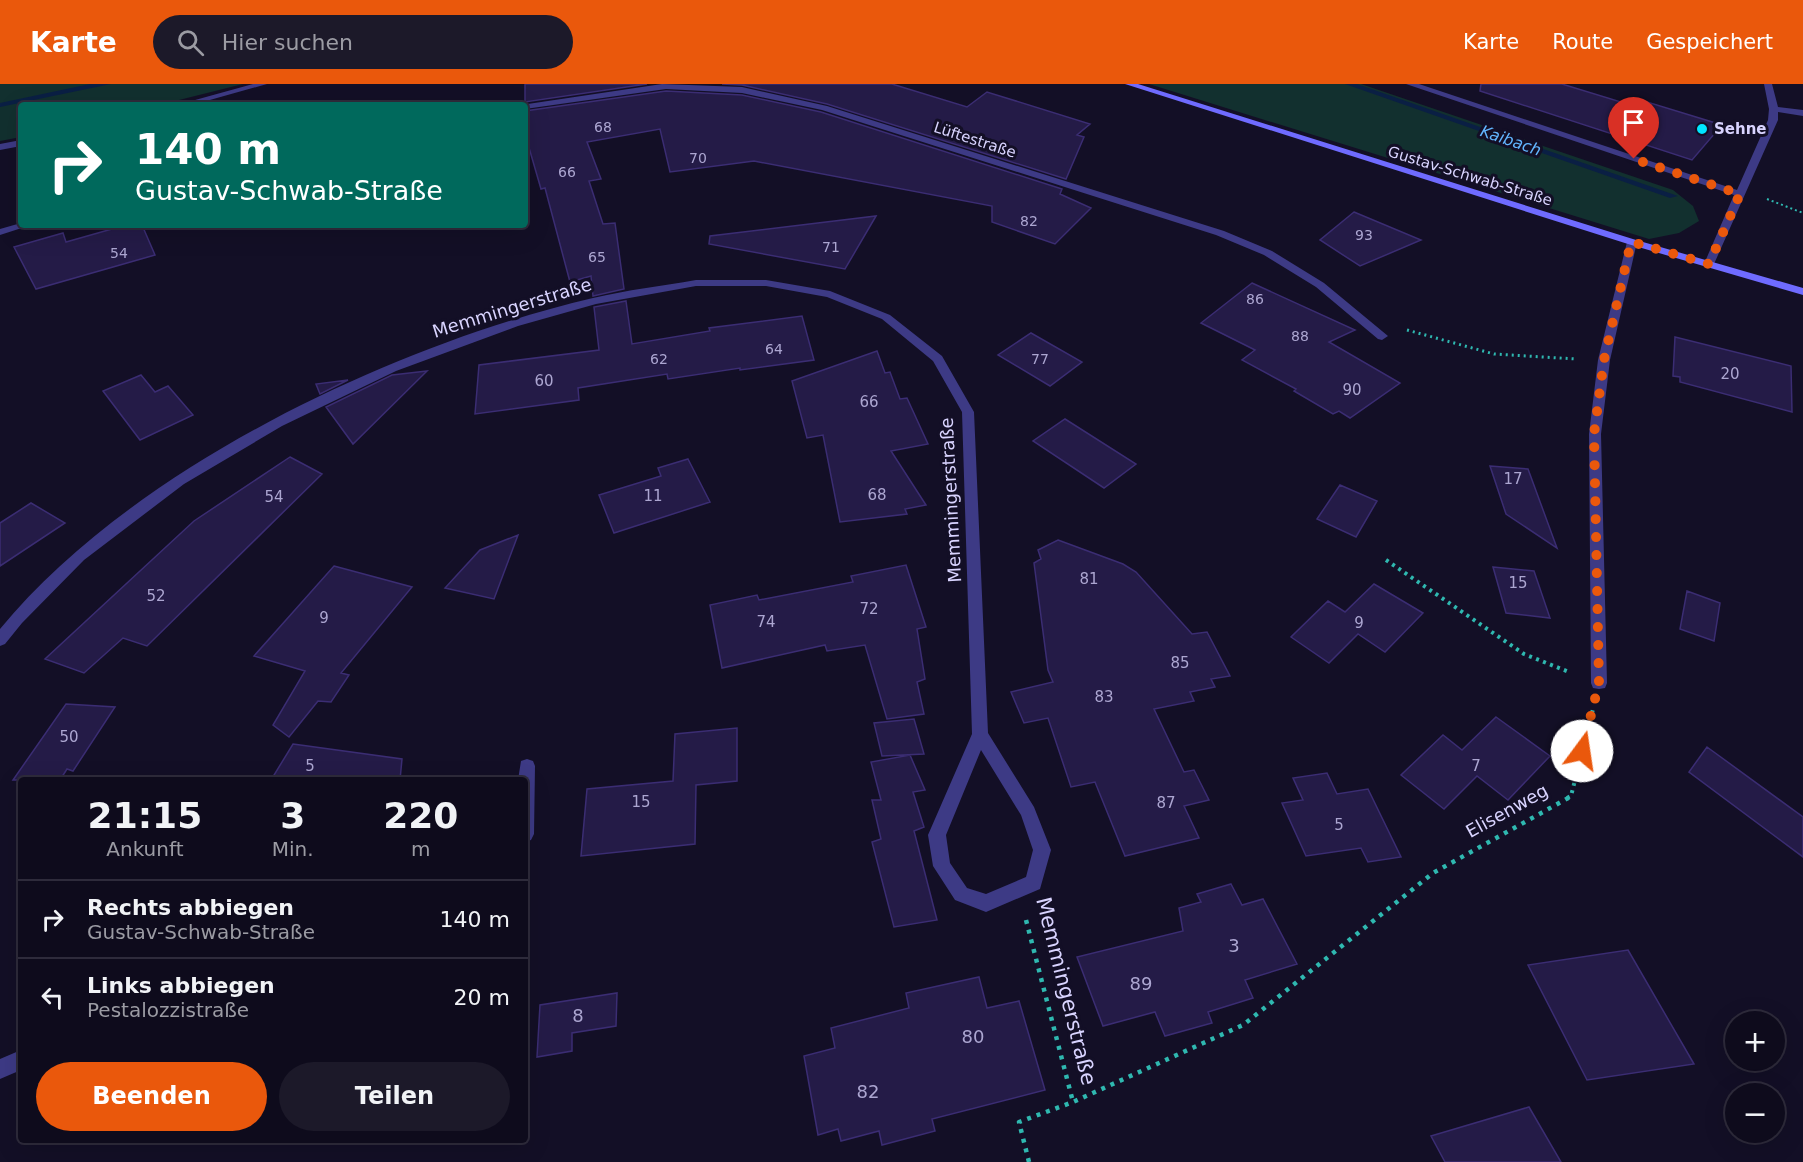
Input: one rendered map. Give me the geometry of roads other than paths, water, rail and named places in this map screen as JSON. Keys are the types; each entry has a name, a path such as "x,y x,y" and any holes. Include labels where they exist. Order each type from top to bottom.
{"street":[{"path":"193,102 263,84"},
{"name":"Gustav-Schwab-Straße","path":"1129,84 1632,242 1803,292"},
{"path":"1410,84 1741,192"},
{"path":"1709,264 1770,130 1774,109 1768,84"},
{"name":"Lüftestraße","path":"528,106 666,86 742,90 824,108 1220,233 1268,253 1320,285 1382,336"},
{"path":"1774,109 1803,113"},
{"path":"0,147 18,144"},
{"path":"0,232 18,227"},
{"path":"1599,683 1594,434 1604,360 1632,242"},
{"name":"Memmingerstraße","path":"0,640 17,619 79,556 179,482 278,423 392,368 514,324 595,301 696,283 766,283 830,294 886,317 938,359 968,412 980,734 938,834 942,866 961,894 986,903 1034,883 1042,850 1028,812 980,734"},
{"path":"527,766 527,777"},
{"path":"0,1069 18,1061"}],"waterway":[{"name":"Kaibach","path":"0,105 71,89 107,84"},
{"name":"Kaibach","path":"1349,84 1673,196"}],"place":[{"name":"Sehne","path":"1702,129"}]}
